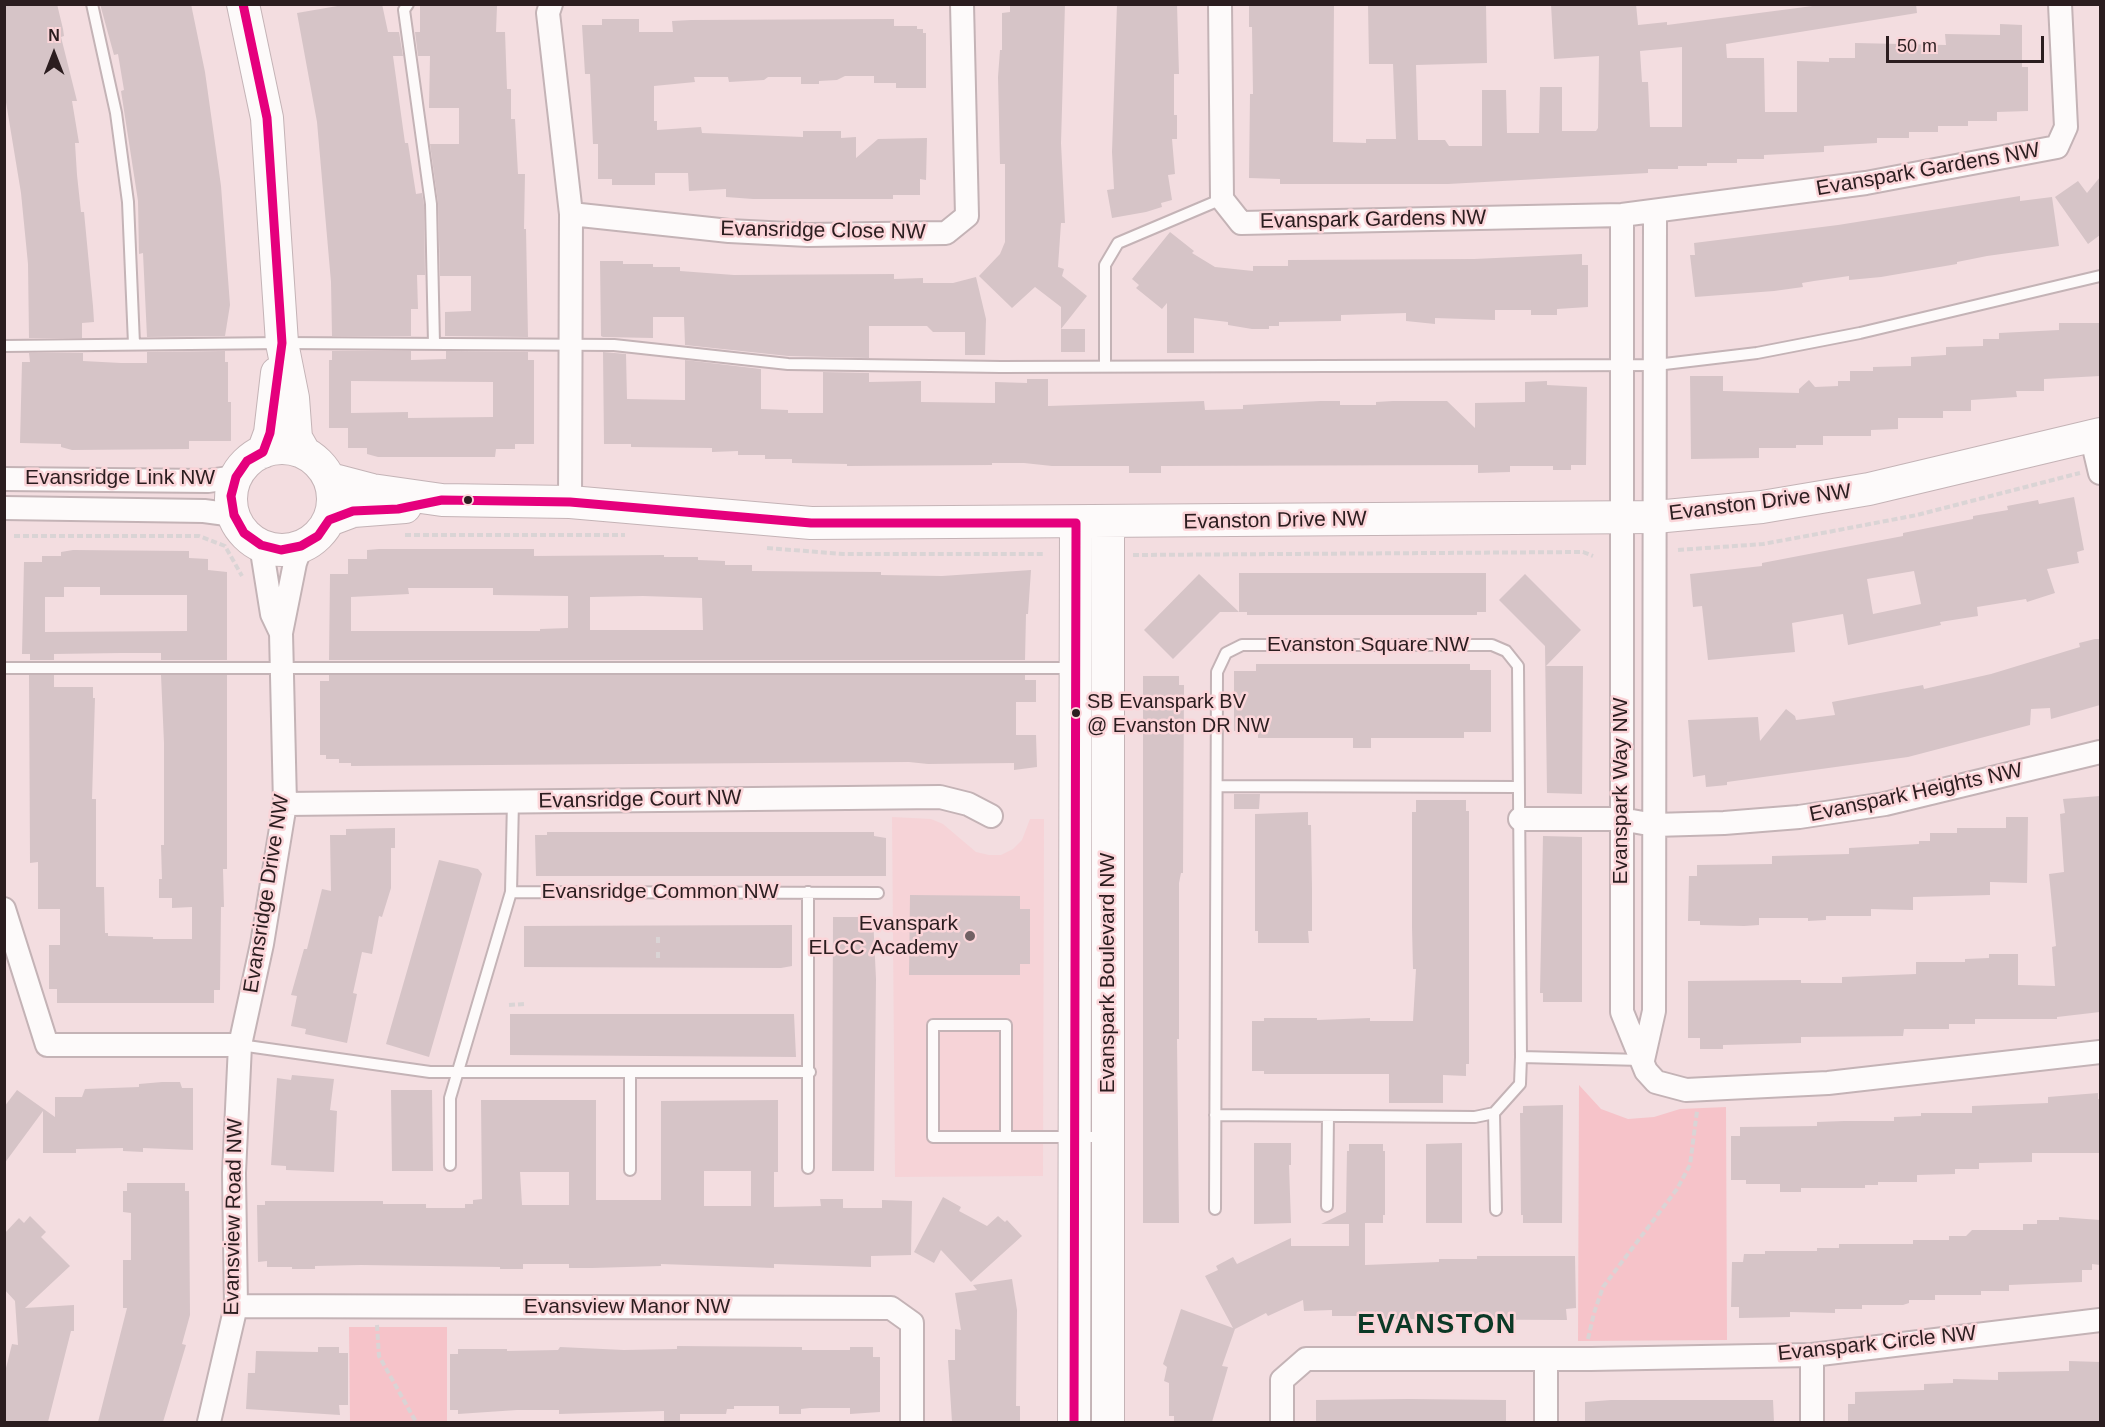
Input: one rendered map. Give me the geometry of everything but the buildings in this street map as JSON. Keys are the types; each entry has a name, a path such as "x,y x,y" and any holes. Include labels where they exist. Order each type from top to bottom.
{"street":[{"path":"243,4 267,118 282,343 294,398 296,438 304,452 319,464 330,479 334,499 329,520 318,536 301,546 281,550 261,545 244,533 234,515 231,496 236,477 247,462 263,452 284,448 304,452"},
{"name":"Evansridge Close NW","path":"571,214 729,231 808,235 946,233 967,216 962,4"},
{"path":"1220,4 1222,199"},
{"name":"Evanspark Gardens NW","path":"1222,199 1241,223 1622,215 1866,183 2057,147 2066,127 2060,4"},
{"path":"547,9 571,214 570,501"},
{"path":"1655,211 1655,517"},
{"path":"1620,518 1623,365 1622,215"},
{"path":"263,452 270,433 282,343"},
{"path":"2096,435 2100,471"},
{"name":"Evanston Drive NW","path":"330,479 372,490 442,500 570,501 811,523 1108,523 1620,518 1762,507 1869,489 2096,435"},
{"name":"Evansridge Link NW","path":"4,478 208,481 236,477"},
{"name":"Evanston Drive NW","path":"329,520 353,511 398,508 442,500"},
{"name":"Evansridge Link NW","path":"4,508 204,511 234,515"},
{"name":"Evanspark Way NW","path":"1643,1060 1654,1011 1655,517"},
{"name":"Evanspark Way NW","path":"1620,518 1622,1012 1646,1071 1656,1082 1686,1090 1828,1083 2100,1052"},
{"name":"Evanspark Boulevard NW","path":"1074,1422 1076,523"},
{"name":"Evanspark Boulevard NW","path":"1108,523 1108,1422"},
{"name":"Evansridge Drive NW","path":"261,545 272,614 281,633"},
{"name":"Evansridge Drive NW","path":"240,1045 262,944 285,804 281,633 295,563 301,546"},
{"name":"Evanspark Heights NW","path":"1621,819 1654,825 1724,823 1800,817 1884,804 2100,752"},
{"name":"Evansridge Court NW","path":"285,804 940,797 968,804 991,816"},
{"path":"1520,819 1621,819"},
{"path":"4,909 47,1045 240,1045"},
{"name":"Evansview Road NW","path":"209,1422 236,1306 234,1173 240,1045"},
{"name":"Evansview Manor NW","path":"236,1306 891,1308 912,1323 912,1422"},
{"name":"Evanspark Circle NW","path":"1282,1422 1282,1380 1306,1359 1546,1359 1812,1355 2100,1320"},
{"path":"1812,1355 1812,1422"},
{"path":"1546,1359 1546,1422"}],"lane":[{"path":"92,4 116,113 128,202 134,344"},
{"path":"408,4 404,10 431,204 434,344"},
{"path":"1106,366 1105,265 1118,243 1222,199"},
{"path":"4,346 282,343 614,345 788,364 1656,365 1757,353 1860,333 2100,276"},
{"name":"Evanston Square NW","path":"1215,1209 1217,672 1226,653 1242,645 1492,645 1506,651 1518,666 1520,1084 1494,1113"},
{"path":"4,668 1075,668"},
{"path":"1216,786 1518,787"},
{"name":"Evansridge Common NW","path":"450,1165 450,1098 511,892 513,801"},
{"name":"Evansridge Common NW","path":"511,892 878,893"},
{"name":"Evansridge Common NW","path":"808,892 810,1072 808,1168"},
{"path":"1006,1137 1006,1025 933,1025 933,1137 1006,1137 1075,1137 1108,1137"},
{"path":"240,1045 430,1072 810,1072"},
{"path":"1521,1057 1643,1060"},
{"path":"630,1072 630,1170"},
{"path":"1215,1115 1475,1117 1494,1113 1496,1210"},
{"path":"1327,1206 1328,1116"}],"path":[{"path":"1678,550 1763,544 1828,532 1917,515 2100,471"},
{"path":"393,535 637,535"},
{"path":"14,536 199,536 225,546 243,579"},
{"path":"758,546 843,554 1043,554"},
{"path":"1129,555 1583,552 1593,556"},
{"path":"658,937 658,944"},
{"path":"658,952 658,960"},
{"path":"509,1005 524,1004"},
{"path":"1588,1343 1594,1313 1603,1287 1677,1189 1690,1166 1697,1122 1697,1105"},
{"path":"392,1306 377,1325 376,1343 384,1367 416,1422"}],"shaded area":[{"path":"892,817 931,819 943,824 976,852 989,855 1001,855 1013,849 1022,840 1030,819 1044,819 1043,1176 895,1177"},
{"path":"1579,1085 1601,1109 1628,1119 1654,1117 1680,1109 1726,1107 1727,1340 1578,1341"},
{"path":"349,1327 447,1327 447,1422 350,1422"}],"transit line":[{"path":"243,4 267,118 282,343 270,433 263,452 247,461 236,477 231,496 234,515 244,533 261,545 281,550 301,546 318,536 329,520 353,511 398,509 442,500 570,502 811,523 1076,523 1074,1422"}],"place":[{"name":"SB Evanspark BV @ Evanston DR NW","path":"1076,713"},
{"name":"Evanspark ELCC Academy","path":"970,936"}],"district":[{"name":"EVANSTON","path":"1437,1326"}]}
